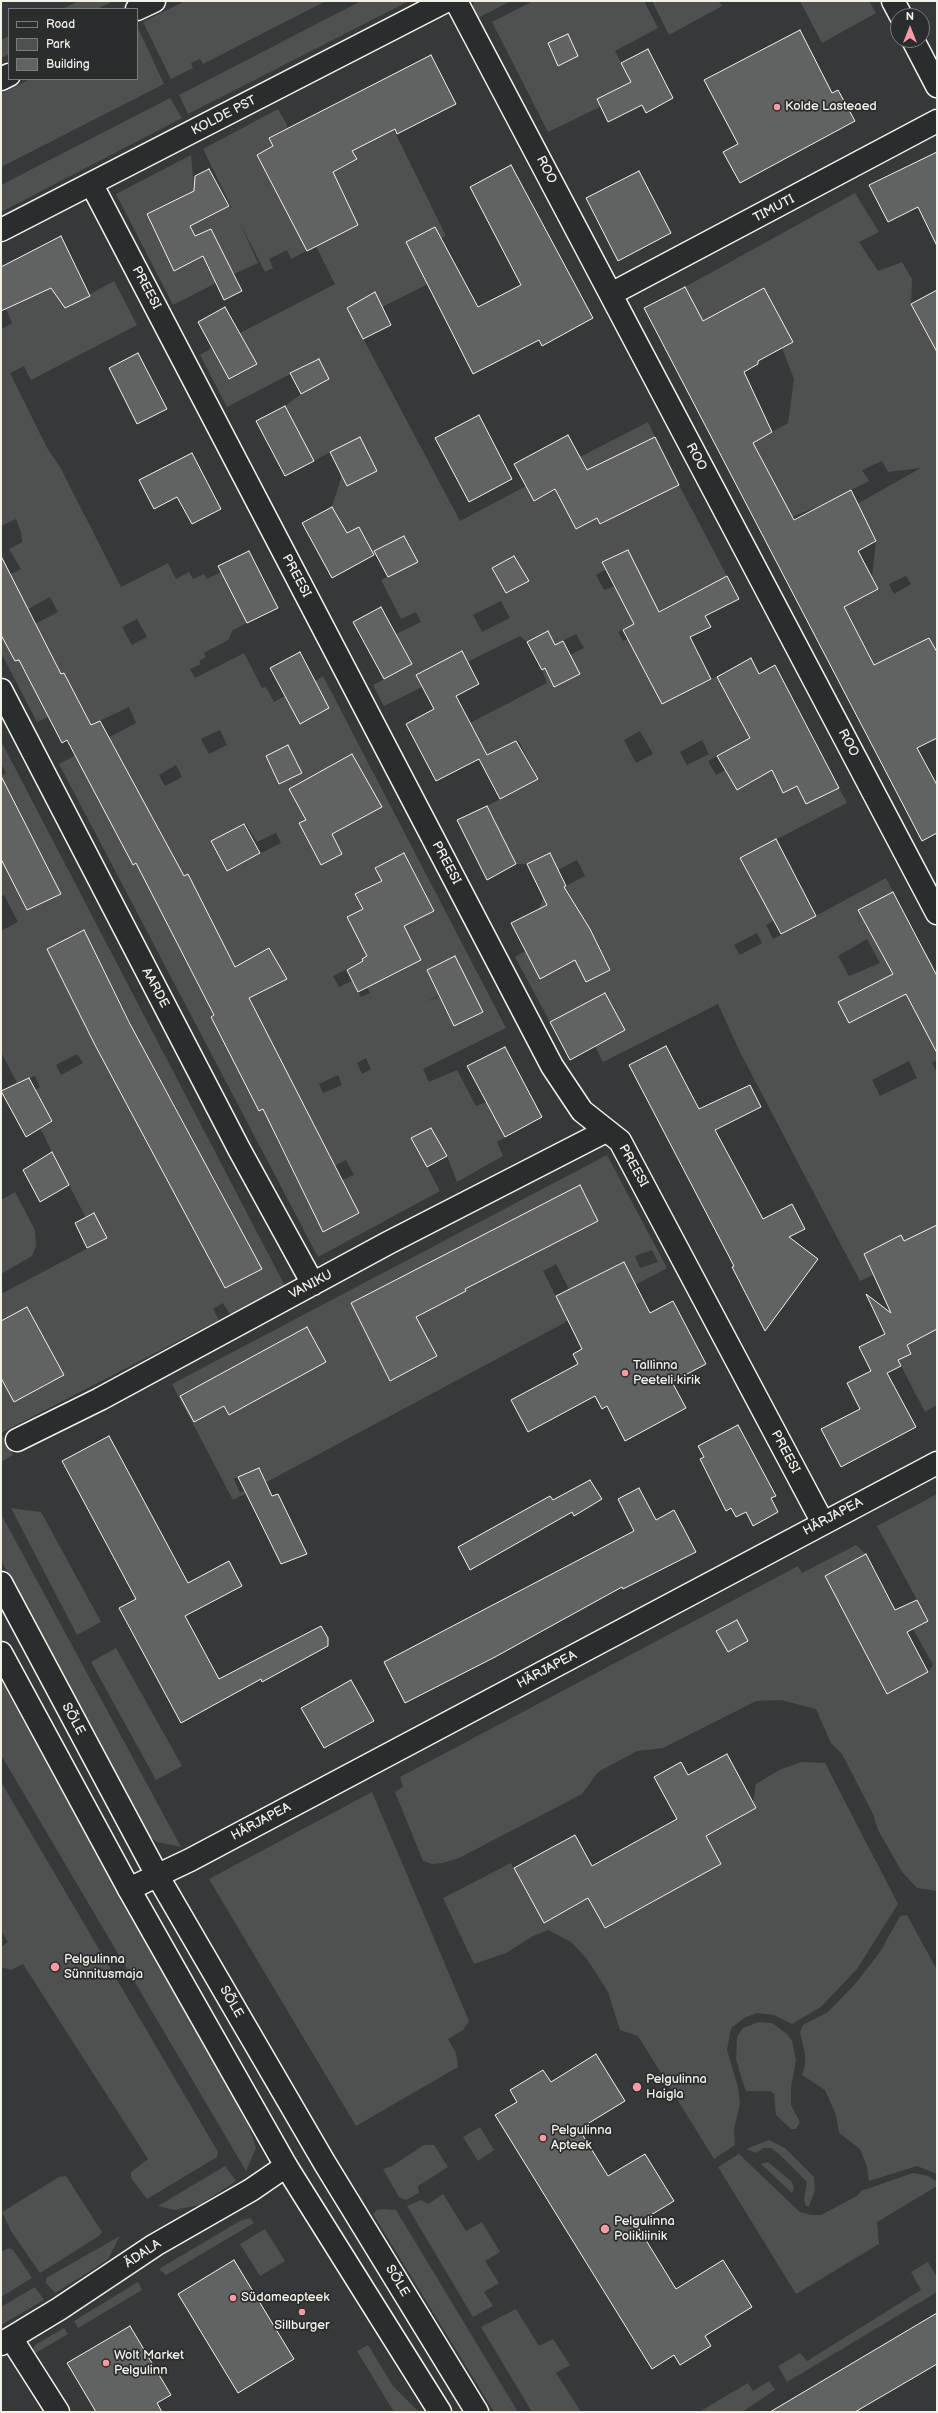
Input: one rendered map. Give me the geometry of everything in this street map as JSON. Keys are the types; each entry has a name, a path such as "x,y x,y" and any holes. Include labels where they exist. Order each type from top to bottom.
{"street":[{"path":"138,9 154,1"},
{"name":"KOLDE PST","path":"1,230 446,1"},
{"name":"ROO","path":"456,1 937,913"},
{"path":"917,48 937,86"},
{"name":"TIMUTI","path":"611,294 937,121"},
{"name":"PREESI","path":"92,184 552,1066 582,1111 620,1141 626,1150 823,1523"},
{"name":"AARDE","path":"1,690 239,1149 313,1284"},
{"name":"VANIKU","path":"16,1440 100,1399 313,1284 568,1149 606,1131"},
{"name":"HÄRJAPEA","path":"129,1889 190,1860 937,1463"},
{"name":"SÕLE","path":"1,1583 157,1876 324,2162 476,2412"},
{"path":"1,1654 129,1889 286,2166 440,2412"},
{"name":"ÄDALA","path":"6,2341 59,2309 155,2245 251,2190 286,2166"},
{"path":"6,2341 58,2412"}],"green space":[{"path":"79,1 113,1 99,8 64,8"},
{"path":"185,1 326,1 203,64 200,59 191,63 193,68 171,79 143,22"},
{"path":"361,1 409,1 188,114 179,95"},
{"path":"474,1 511,1 478,18 473,8"},
{"path":"533,1 644,1 658,28 615,51 631,82 597,99 600,107 548,132 492,22","holes":["568,34 578,56 558,66 548,43"]},
{"path":"652,1 719,1 722,6 669,35"},
{"path":"800,1 869,1 876,13 822,43"},
{"path":"138,28 164,84 1,167 1,94 28,80 138,80"},
{"path":"8,36 8,54 1,58 1,40"},
{"path":"170,98 182,118 1,212 1,185"},
{"path":"278,109 288,127 269,137 273,146 257,155 275,189 312,248 291,259 287,250 269,259 273,268 265,272 240,223 258,263 234,274 228,263 210,271 216,283 173,305 116,194 191,155 194,188 232,208 203,149","holes":["177,199 205,256 174,270 147,214"]},
{"path":"387,116 446,236 441,238 435,227 406,242 428,284 382,307 375,293 347,308 460,521 526,486 534,501 555,490 576,529 597,518 601,525 611,519 580,457 648,422 655,437 614,457 623,474 644,502 679,485 727,576 618,632 623,641 628,639 662,704 721,674 729,689 743,702 734,708 742,724 761,733 708,761 716,775 725,770 769,764 783,793 797,786 839,788 847,803 740,858 762,899 782,916 766,925 773,939 886,878 893,892 859,910 884,959 919,941 934,967 901,984 937,1025 937,1060 932,1063 937,1072 937,1225 921,1233 927,1245 937,1329 937,1405 925,1412 898,1360 911,1354 904,1340 910,1255 901,1235 864,1254 873,1275 860,1281 740,1052 718,1004 603,1062 595,1046 625,1030 605,993 550,1022 515,957 525,951 540,978 551,931 539,909 543,898 585,876 577,860 558,870 550,853 527,864 516,864 487,806 538,779 518,740 487,755 470,723 547,683 542,670 545,668 554,687 579,675 570,655 584,648 576,634 555,645 548,631 527,642 520,636 455,668 450,658 416,675 422,687 384,706 373,685 412,664 396,634 421,622 416,612 401,619 381,580 418,561 404,536 375,551 374,555 359,527 347,533 332,507 342,475 330,452 314,461 285,406 301,394 329,379 319,359 227,407 200,355 212,348 230,379 257,364 240,333 335,284 316,246 358,225 331,173 357,160 352,151","holes":["628,550 653,600 628,612 615,586 604,590 596,575 605,570 602,562","514,556 529,581 507,593 492,568","501,601 510,618 482,632 473,615","640,731 653,754 636,763 624,740","702,740 709,754 687,765 680,752","757,933 762,943 740,955 734,945","867,939 880,963 849,976 838,956","602,954 610,970 586,982 578,966","838,1002 875,1010 849,1023","909,1061 917,1078 880,1096 872,1080"]},
{"path":"855,193 879,232 859,242 878,271 902,262 912,279 911,304 937,350 937,652 929,638 901,652 877,670 844,607 878,589 872,577 876,541 857,504 921,468 888,472 882,461 862,470 869,481 824,504 792,517 753,443 788,423 794,379 782,348 793,342 764,289 723,360 685,287","holes":["906,576 911,584 894,594 889,584"]},
{"path":"114,281 137,325 31,380 24,366 10,373 47,448 60,467 121,587 168,563 176,579 189,572 193,579 204,574 207,579 221,572 247,623 233,630 228,640 204,653 206,657 199,661 201,664 190,669 195,678 244,653 262,688 266,687 274,702 285,696 300,724 329,708 315,681 323,676 506,1028 423,1069 429,1082 457,1070 476,1106 486,1102 505,1137 497,1142 503,1156 457,1182 447,1156 431,1128 412,1138 440,1191 318,1257 59,764 136,723 129,707 93,724 92,728 64,673 34,689 48,717 37,722 1,653 1,635 15,661 46,645 35,624 58,612 50,597 28,609 1,579 21,569 9,549 22,542 21,532 16,519 1,526 1,329 12,323 6,309 52,288 65,308","holes":["137,619 147,637 132,645 122,627","220,730 227,745 209,754 201,739","117,752 168,846 133,865 83,770","352,754 382,807 352,824 323,770","293,755 302,773 279,784 270,766","176,765 182,777 165,786 159,775","245,823 257,842 276,833 281,843 227,870 211,841","334,838 342,854 321,865 312,849","405,853 434,911 405,926 375,868","187,874 236,968 199,987 151,893","388,946 399,957 405,969 367,987 370,993 361,997 352,981 339,987 333,976 354,966 360,978 368,973 362,959","269,949 286,979 259,993 248,960","468,982 483,1012 454,1026 440,996 423,1003","248,997 259,1110 211,1017","366,1058 371,1069 362,1074 357,1063","338,1075 342,1085 323,1093 319,1084","311,1120 334,1166 346,1160 354,1175 342,1180 359,1213 323,1232 276,1138"]},
{"path":"1,741 285,1286 231,1316 223,1303 213,1309 219,1320 1,1433 1,1378 14,1402 63,1375 1,1321 1,1294 107,1238 94,1213 86,1218 40,1128 52,1121 35,1090 40,1087 35,1076 17,1083 1,1052 1,931 18,922 4,895 1,896 1,859 27,910 60,894 1,776 6,773 1,764","holes":["84,930 131,1024 94,1042 47,949","145,1051 196,1145 160,1165","77,1054 83,1063 61,1075 56,1065","211,1172 262,1269 225,1288 174,1192"]},
{"path":"607,1155 667,1268 233,1500 172,1384","holes":["580,1186 598,1221 499,1271","652,1250 658,1262 640,1268 635,1256","447,1254 466,1291 370,1340 351,1303","624,1262 635,1283 584,1310 573,1288","556,1264 580,1311 567,1318 543,1271","307,1327 326,1362 229,1415 210,1380","426,1335 437,1357 390,1381 379,1360","195,1387 209,1414 194,1422 180,1395","259,1468 265,1481 240,1493 234,1479"]},
{"path":"15,1192 35,1230 36,1246 32,1256 1,1274 1,1200"},
{"path":"1,1433 13,1455 1,1462"},
{"path":"937,1494 937,1891 917,1888 902,1872 878,1830 873,1814 842,1754 831,1743 816,1709 781,1700 756,1701 663,1748 637,1751 598,1772 582,1794 459,1858 443,1863 432,1864 423,1861 395,1792 403,1787 400,1777 798,1566 802,1573 856,1545 866,1554 825,1577 887,1693 928,1672 933,1665 913,1629 928,1620 877,1526","holes":["716,1631 748,1641 728,1652"]},
{"path":"11,1508 41,1512 101,1622 77,1635"},
{"path":"1,1514 181,1847 157,1842 150,1837 142,1826 1,1560"},
{"path":"116,1648 182,1766 156,1780 91,1662"},
{"path":"1,1680 247,2120 256,2148 246,2171 1,1755"},
{"path":"802,1762 825,1763 898,1904 857,1969 821,2007 792,2024 774,2015 757,2013 744,2018 731,2028 727,2050 738,2087 740,2104 734,2129 735,2145 714,2159 638,2036 620,2030 608,1992 587,1959 571,1942 548,1930 533,1936 506,1953 474,1964 443,1898 511,1863 544,1923 588,1898 605,1928 721,1864 706,1836 756,1808 753,1803 756,1784 781,1769"},
{"path":"1,1782 218,2152 217,2157 147,2199 131,2178 131,2172 148,2159 23,1964 11,1970 1,1967 1,1947 8,1942 1,1930"},
{"path":"372,1792 469,2021 463,2030 448,2039 456,2053 458,2067 356,2126 209,1879"},
{"path":"907,1915 937,1970 937,2174 917,2166 869,2181 867,2167 860,2149 839,2133 836,2115 825,2090 802,2075 805,2066 805,2054 800,2032 803,2025 828,2012 856,1983 880,1952 900,1916"},
{"path":"759,2022 772,2023 787,2034 792,2041 796,2060 791,2088 791,2105 800,2122 796,2129 791,2129 776,2115 774,2094 770,2091 746,2091 742,2080 736,2059 737,2037 743,2028"},
{"path":"480,2127 494,2150 478,2161 463,2137"},
{"path":"769,2140 785,2148 814,2177 815,2190 809,2206 806,2206 804,2200 807,2182 779,2154 771,2148 763,2148 756,2153 746,2149"},
{"path":"424,2145 434,2145 448,2167 418,2186 419,2193 406,2200 399,2197 383,2169 392,2166"},
{"path":"739,2154 800,2212 811,2215 821,2215 857,2196 861,2191 913,2173 928,2176 936,2181 937,2186 877,2222 879,2244 796,2294 718,2167"},
{"path":"768,2162 792,2182 794,2188 792,2193 761,2164"},
{"path":"225,2166 236,2181 199,2205 174,2210 158,2206"},
{"path":"66,2176 102,2232 99,2236 40,2273 11,2231 2,2212 59,2177"},
{"path":"443,2194 466,2231 482,2222 500,2252 485,2261 499,2283 484,2292 493,2306 473,2317 407,2206 421,2200 428,2204"},
{"path":"377,2210 396,2210 518,2412 494,2412 373,2214"},
{"path":"250,2218 254,2223 166,2275 159,2269 240,2221"},
{"path":"265,2229 285,2261 260,2276 240,2244"},
{"path":"120,2236 108,2259 95,2268 55,2293 46,2283 46,2278"},
{"path":"9,2248 13,2250 32,2278 1,2297 1,2252"},
{"path":"928,2262 937,2277 937,2292 787,2382 778,2366 800,2353 807,2361 921,2290 911,2272"},
{"path":"138,2282 142,2290 78,2328 74,2321"},
{"path":"35,2287 44,2300 1,2325 1,2307"},
{"path":"516,2309 539,2346 553,2339 570,2365 556,2373 581,2412 532,2412 481,2327"},
{"path":"64,2328 68,2334 35,2353 32,2351 35,2345"},
{"path":"368,2345 393,2386 419,2412 394,2412 357,2351"},
{"path":"769,2381 775,2390 742,2412 699,2412 748,2383 753,2391"}],"building":[{"path":"800,30 832,93 838,90 855,121 740,183 723,152 738,144 704,80"},
{"path":"568,34 578,56 558,66 548,43"},
{"path":"648,49 673,98 646,113 642,105 608,122 597,99 631,82 621,63"},
{"path":"431,55 456,104 397,134 395,129 352,151 357,159 333,172 358,225 307,251 257,155 273,146 269,138"},
{"path":"937,152 937,246 918,207 888,222 869,185"},
{"path":"511,165 593,318 542,346 539,340 473,374 406,242 435,227 478,307 521,285 470,187"},
{"path":"209,169 229,206 190,226 195,236 211,229 242,291 224,300 203,256 174,271 147,214 194,191 195,176"},
{"path":"639,171 671,233 618,261 586,198"},
{"path":"61,236 90,296 65,308 51,288 1,311 1,267"},
{"path":"685,287 703,321 764,288 793,342 758,361 758,364 744,372 772,432 753,443 794,520 851,490 876,541 858,551 878,589 844,607 874,665 929,638 937,652 937,738 917,748 937,785 937,833 922,841 644,308"},
{"path":"937,290 937,352 911,304"},
{"path":"375,292 391,325 363,339 347,308"},
{"path":"225,307 257,364 229,379 198,322"},
{"path":"138,353 167,409 137,424 109,368"},
{"path":"319,359 329,379 301,394 290,373"},
{"path":"285,406 314,461 285,476 256,421"},
{"path":"479,415 512,479 469,502 435,438"},
{"path":"568,435 587,470 655,437 679,485 600,524 597,518 576,529 555,489 534,501 514,464"},
{"path":"360,437 377,471 347,486 330,452"},
{"path":"192,453 221,509 192,524 177,497 154,509 139,480"},
{"path":"332,507 347,533 359,527 374,555 332,578 302,523"},
{"path":"404,536 418,562 388,577 374,551"},
{"path":"628,550 659,612 727,576 739,599 705,616 711,627 690,637 711,679 662,704 623,630 634,624 602,562"},
{"path":"249,551 278,608 247,623 218,566"},
{"path":"1,556 61,674 64,673 91,725 100,721 184,876 188,874 235,967 269,948 287,979 249,998 359,1213 323,1232 263,1109 259,1111 211,1017 214,1015 136,863 133,865 67,740 62,743 19,660 15,661 1,635"},
{"path":"514,556 529,581 506,593 492,568"},
{"path":"381,607 412,664 384,679 353,622"},
{"path":"548,631 555,645 563,641 580,674 554,687 545,668 542,670 527,642"},
{"path":"462,651 479,684 456,696 487,755 516,741 538,779 500,799 479,759 436,781 406,724 434,709 416,675"},
{"path":"300,652 329,708 300,724 270,668"},
{"path":"751,658 759,674 775,665 839,788 806,804 797,786 783,793 772,770 737,790 717,756 750,738 717,677"},
{"path":"288,745 302,773 279,784 266,756"},
{"path":"352,754 382,807 332,834 342,854 321,865 299,823 306,820 289,789"},
{"path":"1,776 61,894 27,910 1,859"},
{"path":"487,806 516,864 487,880 457,820"},
{"path":"244,824 260,853 227,871 211,841"},
{"path":"776,839 816,916 781,934 740,858"},
{"path":"404,853 434,911 404,926 421,960 358,992 347,970 363,961 362,959 367,956 347,917 363,909 355,894 382,881 375,868"},
{"path":"550,853 566,886 564,887 590,929 610,970 586,982 575,960 540,979 511,923 547,905 527,864"},
{"path":"893,892 937,976 937,1053 906,994 849,1023 838,1002 893,974 858,910"},
{"path":"84,930 130,1024 262,1269 225,1288 95,1045 47,949"},
{"path":"455,956 483,1012 454,1026 427,970"},
{"path":"605,993 625,1030 570,1060 550,1022"},
{"path":"666,1046 699,1109 750,1085 761,1107 715,1130 763,1219 792,1204 805,1229 789,1237 818,1259 765,1331 732,1267 734,1266 629,1065"},
{"path":"505,1047 542,1117 505,1137 467,1066"},
{"path":"29,1078 52,1121 26,1137 1,1091"},
{"path":"431,1128 447,1156 427,1167 411,1138"},
{"path":"52,1152 69,1185 40,1202 23,1170"},
{"path":"580,1185 598,1221 465,1289 466,1291 416,1317 437,1356 390,1381 351,1303"},
{"path":"94,1213 107,1238 87,1248 75,1223"},
{"path":"937,1225 937,1329 907,1345 911,1354 898,1360 901,1366 887,1373 916,1427 841,1467 821,1429 860,1409 847,1383 871,1371 859,1347 885,1334 866,1294 891,1313 864,1254 901,1235 904,1241"},
{"name":"Tallinna Peeteli kirik","path":"624,1262 650,1313 673,1301 706,1364 672,1382 686,1408 625,1441 607,1406 602,1409 595,1396 528,1432 511,1400 578,1364 573,1354 582,1349 556,1296"},
{"path":"27,1307 64,1375 14,1402 1,1378 1,1321"},
{"path":"307,1327 326,1362 229,1415 224,1406 194,1422 180,1396"},
{"path":"738,1425 776,1496 771,1498 778,1512 753,1526 746,1512 736,1517 731,1508 726,1511 700,1459 704,1457 698,1446"},
{"path":"109,1436 188,1583 229,1561 242,1586 185,1616 219,1679 321,1626 328,1638 328,1646 262,1682 261,1679 181,1723 119,1608 136,1599 62,1461"},
{"path":"259,1468 272,1496 278,1494 307,1554 281,1564 238,1477"},
{"path":"590,1480 602,1499 574,1516 572,1512 470,1570 458,1547 550,1496 553,1500"},
{"path":"639,1488 656,1520 674,1510 696,1552 623,1589 622,1587 495,1657 405,1703 384,1662 634,1531 618,1499"},
{"path":"866,1554 895,1610 917,1600 928,1621 907,1632 928,1672 887,1694 825,1576"},
{"path":"737,1620 748,1641 728,1652 716,1631"},
{"path":"351,1680 374,1721 324,1748 301,1708"},
{"path":"727,1754 756,1808 706,1836 721,1864 605,1928 588,1898 544,1923 514,1868 575,1835 592,1866 677,1819 654,1777 681,1762 688,1775"},
{"path":"596,2054 625,2101 579,2129 608,2176 645,2154 674,2201 636,2224 676,2289 723,2260 752,2307 705,2336 711,2346 680,2365 674,2355 652,2369 495,2115 517,2102 510,2090 543,2070 551,2082"},
{"path":"234,2260 294,2359 238,2393 178,2294"},
{"path":"937,2313 937,2364 855,2412 770,2412"},
{"path":"130,2326 171,2395 157,2403 162,2412 96,2412 67,2363"}],"place":[{"name":"Kolde Lasteaed","path":"777,107"},
{"name":"Tallinna Peeteli kirik","path":"625,1373"},
{"name":"Pelgulinna Sünnitusmaja","path":"55,1967"},
{"name":"Pelgulinna Haigla","path":"637,2087"},
{"name":"Pelgulinna Apteek","path":"543,2138"},
{"name":"Pelgulinna Polikliinik","path":"605,2229"},
{"name":"Südameapteek","path":"233,2298"},
{"name":"Sillburger","path":"302,2312"},
{"name":"Wolt Market Pelgulinn","path":"106,2363"}]}
